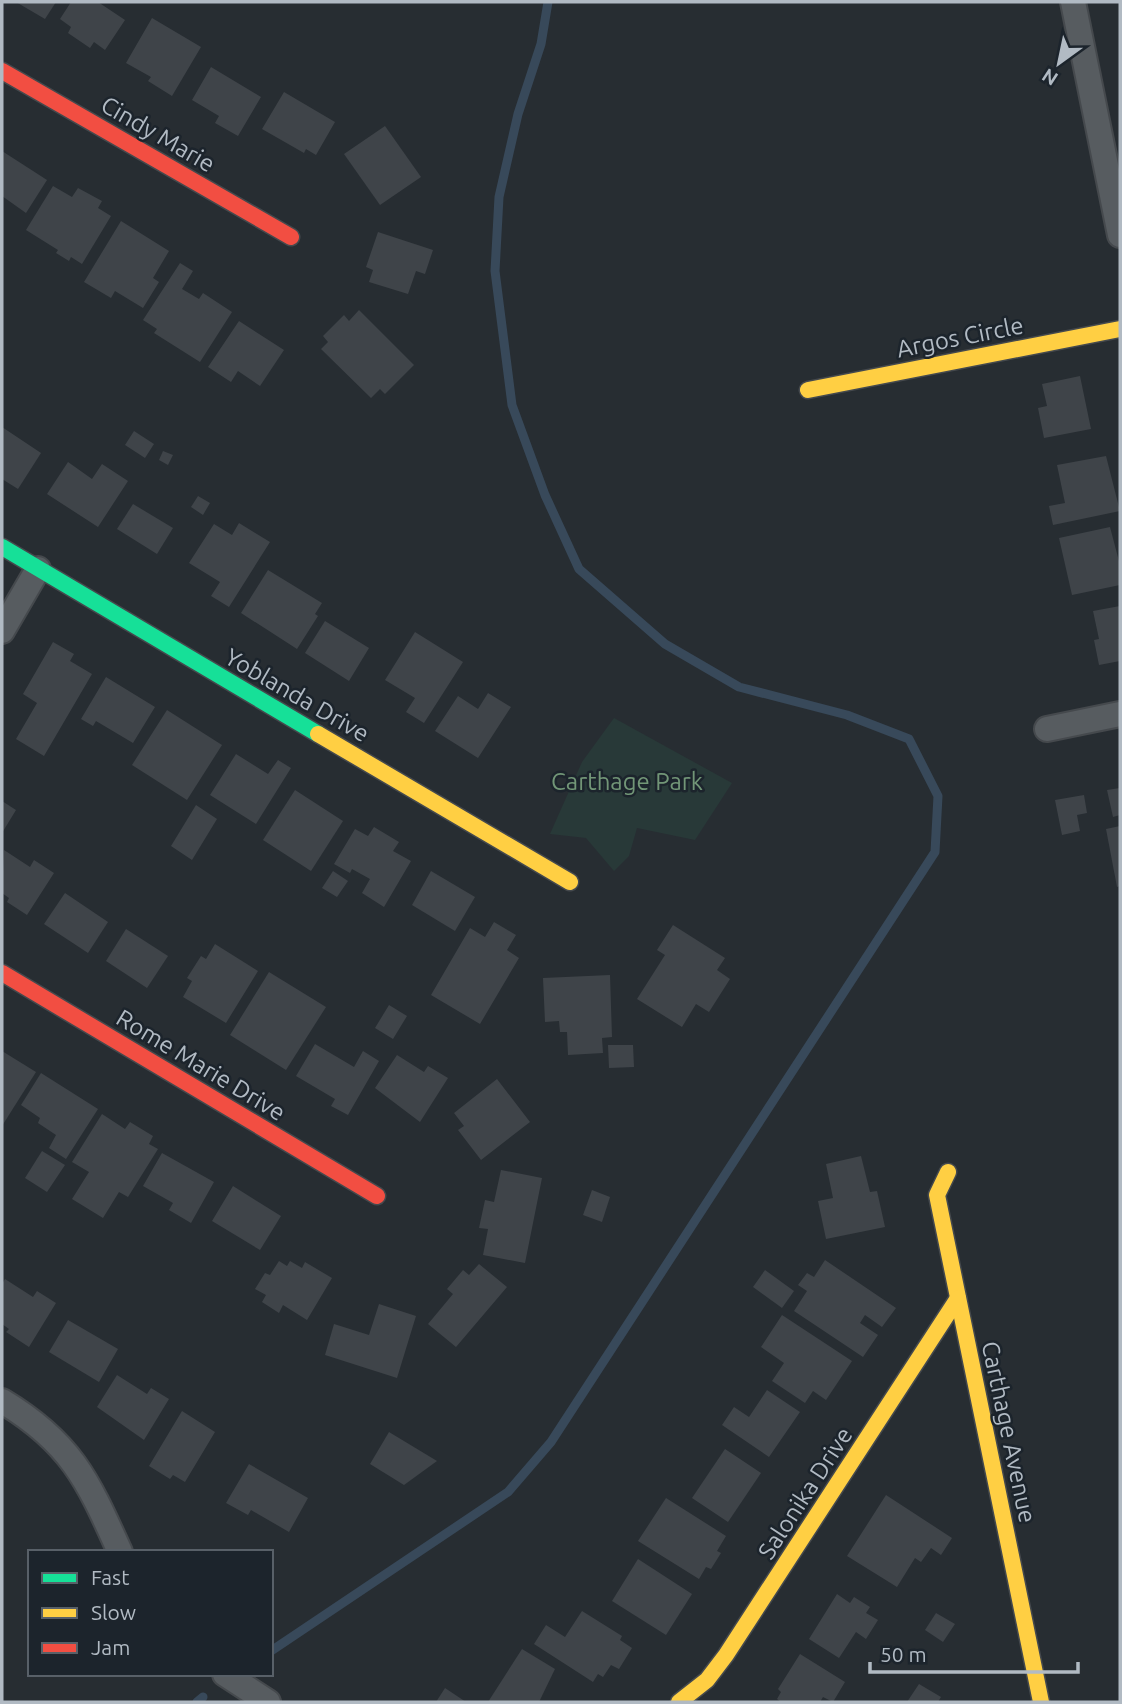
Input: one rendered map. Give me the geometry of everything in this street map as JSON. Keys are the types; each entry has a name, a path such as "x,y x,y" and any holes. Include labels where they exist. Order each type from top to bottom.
{"street":[{"path":"1073,2 1120,236"},
{"name":"Cindy Marie","path":"2,71 291,237"},
{"name":"Argos Circle","path":"808,390 1120,329"},
{"name":"Yoblanda Drive","path":"2,547 570,882"},
{"path":"2,631 38,569"},
{"path":"1047,729 1120,714"},
{"name":"Rome Marie Drive","path":"2,973 377,1196"},
{"name":"Carthage Avenue","path":"948,1172 937,1195 1041,1702"},
{"name":"Salonika Drive","path":"679,1702 707,1680 726,1655 958,1298"},
{"path":"2,1401 39,1425 65,1449 88,1482 119,1550"},
{"path":"228,1676 268,1702"}],"green space":[{"name":"Carthage Park","path":"614,718 732,783 695,840 637,828 629,856 614,871 586,838 550,834 582,762"}],"building":[{"path":"16,2 56,2 45,19"},
{"path":"71,2 98,2 125,20 105,50 94,42 90,48 68,33 71,27 60,19"},
{"path":"152,18 201,47 172,96 148,81 151,77 126,63"},
{"path":"211,67 261,97 238,136 215,123 219,116 192,100"},
{"path":"284,92 335,122 316,155 306,149 304,153 262,129"},
{"path":"385,126 421,177 380,205 344,154"},
{"path":"2,151 47,180 26,213 2,196"},
{"path":"53,186 72,197 78,188 102,201 98,208 111,216 82,264 71,257 69,261 56,253 58,250 26,230"},
{"path":"121,221 169,251 153,278 159,282 143,308 115,291 111,298 84,282"},
{"path":"378,232 433,250 425,274 416,271 408,294 369,282 373,270 366,267"},
{"path":"180,263 193,271 182,289 199,299 203,293 232,312 200,362 154,333 157,329 143,320"},
{"path":"359,310 414,365 385,394 380,389 371,398 321,349 328,342 323,336 344,315 349,321"},
{"path":"239,321 284,350 260,386 238,371 231,382 208,367"},
{"path":"1080,376 1091,429 1044,438 1038,408 1047,406 1042,384"},
{"path":"2,427 41,453 18,489 2,479"},
{"path":"134,431 154,444 145,458 125,445"},
{"path":"163,451 173,455 168,465 159,460"},
{"path":"1106,456 1120,511 1053,525 1049,506 1065,503 1057,465"},
{"path":"68,462 92,479 102,464 128,481 98,527 47,494"},
{"path":"198,496 210,503 203,515 191,507"},
{"path":"133,504 173,528 157,554 117,529"},
{"path":"239,523 270,542 229,607 211,596 220,582 189,563 214,524 232,535"},
{"path":"1110,527 1120,565 1120,585 1072,595 1059,538"},
{"path":"268,570 322,603 315,614 318,616 297,649 241,613"},
{"path":"1120,606 1120,661 1099,665 1094,640 1099,639 1093,611"},
{"path":"325,621 369,648 349,681 305,653"},
{"path":"415,632 463,662 424,723 406,712 415,698 385,680"},
{"path":"53,642 74,654 70,661 92,674 44,756 16,739 37,703 23,694"},
{"path":"106,677 155,707 133,743 96,721 93,726 81,719"},
{"path":"488,693 511,707 478,758 435,731 458,696 478,709"},
{"path":"167,710 222,745 187,800 132,765"},
{"path":"236,754 268,774 278,760 291,768 256,824 210,795"},
{"path":"1120,788 1120,815 1113,817 1107,790"},
{"path":"295,790 343,821 311,871 263,840"},
{"path":"1084,795 1087,813 1077,815 1080,831 1062,835 1055,800"},
{"path":"2,801 16,810 2,833"},
{"path":"196,805 217,819 192,860 171,846"},
{"path":"1120,826 1120,886 1117,887 1106,829"},
{"path":"374,827 399,842 393,851 411,861 384,907 362,893 370,879 352,869 350,873 334,864 355,829 368,836"},
{"path":"4,850 30,867 34,860 54,873 27,915 7,902 9,898 2,893"},
{"path":"333,871 348,881 337,897 322,888"},
{"path":"431,871 475,897 455,931 412,905"},
{"path":"65,893 108,922 88,953 44,924"},
{"path":"494,922 516,935 507,950 519,958 480,1024 431,995 470,928 485,937"},
{"path":"673,925 725,958 717,970 730,979 709,1012 696,1004 682,1027 637,999 665,955 657,950"},
{"path":"126,929 168,956 147,988 106,961"},
{"path":"215,944 258,971 226,1023 183,997 192,981 187,978 201,956 206,959"},
{"path":"269,972 326,1007 286,1070 230,1035"},
{"path":"610,975 612,1037 602,1038 603,1053 568,1055 567,1032 560,1032 559,1021 545,1022 543,978"},
{"path":"389,1005 407,1016 393,1039 375,1028"},
{"path":"315,1044 354,1067 363,1051 379,1061 348,1115 331,1106 335,1099 296,1076"},
{"path":"608,1045 633,1045 634,1067 609,1068"},
{"path":"2,1051 36,1072 2,1126"},
{"path":"397,1055 424,1072 428,1066 448,1078 420,1122 375,1088"},
{"path":"41,1073 98,1109 66,1159 49,1148 56,1135 38,1123 40,1118 21,1105"},
{"path":"497,1079 530,1122 481,1160 458,1130 464,1126 454,1113"},
{"path":"102,1114 125,1129 130,1122 153,1136 149,1144 158,1149 128,1197 119,1192 103,1218 72,1199 89,1172 72,1162"},
{"path":"42,1151 65,1165 47,1192 25,1178"},
{"path":"162,1153 214,1182 191,1223 169,1210 173,1203 143,1186"},
{"path":"861,1156 870,1192 877,1191 885,1227 826,1239 818,1201 833,1198 826,1164"},
{"path":"501,1170 542,1178 525,1263 483,1255 488,1229 479,1228 485,1200 494,1202"},
{"path":"233,1186 281,1216 260,1250 212,1221"},
{"path":"592,1190 610,1197 602,1222 583,1215"},
{"path":"825,1260 896,1308 882,1327 865,1315 860,1323 878,1335 863,1357 794,1311 807,1291 798,1285 807,1273 814,1277"},
{"path":"279,1261 287,1266 290,1261 302,1268 305,1262 332,1278 307,1320 283,1305 279,1313 262,1302 266,1295 255,1289 265,1273 270,1275"},
{"path":"479,1264 507,1287 456,1347 428,1324 453,1294 447,1289 463,1270 469,1275"},
{"path":"765,1270 794,1291 782,1308 753,1287"},
{"path":"5,1279 33,1297 37,1291 56,1303 29,1347 6,1332 9,1329 2,1324 2,1284"},
{"path":"379,1304 416,1316 397,1378 325,1355 334,1324 369,1335"},
{"path":"782,1315 852,1361 826,1400 813,1391 805,1403 772,1381 784,1363 761,1347"},
{"path":"68,1320 118,1349 99,1382 49,1352"},
{"path":"117,1375 147,1394 151,1388 169,1399 144,1440 97,1407"},
{"path":"767,1390 800,1412 769,1457 722,1425 734,1407 749,1417"},
{"path":"182,1411 215,1432 185,1482 173,1475 170,1479 149,1466"},
{"path":"389,1432 437,1461 404,1485 370,1464"},
{"path":"725,1449 761,1473 728,1522 692,1498"},
{"path":"249,1464 308,1498 289,1532 251,1510 248,1515 226,1503"},
{"path":"886,1495 952,1538 941,1555 931,1548 921,1562 915,1558 897,1587 847,1556"},
{"path":"666,1498 726,1536 717,1551 721,1553 711,1569 706,1567 699,1579 638,1541"},
{"path":"638,1559 692,1594 666,1635 612,1601"},
{"path":"837,1594 850,1603 854,1597 870,1607 866,1613 878,1620 866,1639 856,1632 839,1658 809,1639"},
{"path":"582,1611 622,1636 620,1640 632,1648 619,1669 611,1665 603,1677 598,1674 593,1682 534,1644 546,1625 565,1637"},
{"path":"936,1613 955,1624 943,1642 925,1630"},
{"path":"522,1649 555,1669 539,1702 488,1702"},
{"path":"800,1654 845,1682 833,1702 823,1697 820,1702 781,1702 777,1699 781,1692 778,1689"},
{"path":"919,1684 941,1697 938,1702 907,1702"},
{"path":"445,1688 466,1702 436,1702"}],"waterway":[{"path":"273,1650 508,1492 551,1442 935,852 938,796 909,739 847,715 739,687 665,644 579,569 545,495 512,405 495,271 499,197 518,114 541,44 548,2"},
{"path":"197,1702 203,1697"}],"traffic: fast":[{"path":"2,547 318,734"}],"traffic: slow":[{"path":"808,390 1120,329"},
{"path":"318,734 570,882"},
{"path":"948,1172 937,1195 1041,1702"},
{"path":"679,1702 707,1680 726,1655 958,1298"}],"traffic: jam":[{"path":"2,71 291,237"},
{"path":"2,973 377,1196"}]}
